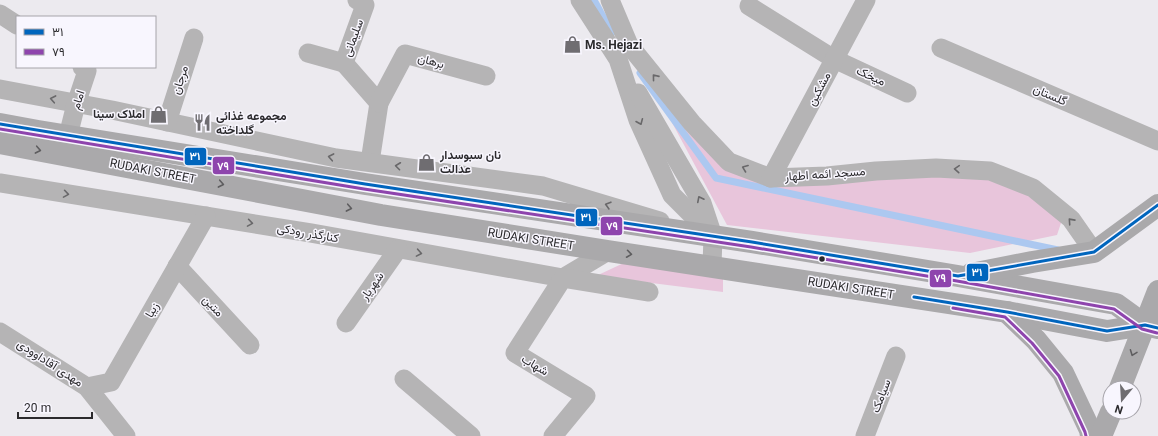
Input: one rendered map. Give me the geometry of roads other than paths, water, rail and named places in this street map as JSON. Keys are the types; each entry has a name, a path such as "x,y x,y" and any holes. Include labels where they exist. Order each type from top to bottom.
{"main road":[{"name":"RUDAKI STREET","path":"0,124 365,184 713,236 958,276 1116,304 1151,327"},
{"name":"RUDAKI STREET","path":"0,143 382,215 1007,312 1108,331 1151,327"},
{"path":"958,276 1094,252 1158,205"},
{"path":"1124,380 1151,327 1158,291"},
{"path":"1007,312 1036,340 1063,373 1090,430 1091,436"},
{"path":"1101,436 1108,420"}],"street":[{"name":"سلیمانی","path":"357,0 365,6 344,63 379,103"},
{"name":"مسجد ائمه اطهار","path":"580,0 623,52 729,162 772,178 827,176 876,171 936,168 990,171 1033,188 1071,220 1094,252"},
{"name":"مسجد ائمه اطهار","path":"610,0 638,120 672,194 713,236"},
{"name":"مشکین","path":"772,178 866,0"},
{"path":"749,6 834,59"},
{"path":"0,14 16,24"},
{"name":"مرجان","path":"167,122 194,38"},
{"name":"گلستان","path":"941,48 1158,141"},
{"path":"308,53 344,63"},
{"name":"برهان","path":"379,103 405,54 486,76"},
{"name":"میخک","path":"834,59 907,93"},
{"name":"امام","path":"68,136 76,104 88,71 84,68"},
{"path":"0,89 167,122 336,158 543,186 713,236 712,266"},
{"path":"370,162 379,103"},
{"name":"کنارگذر رودکی","path":"0,183 311,233 649,292"},
{"name":"زیبا","path":"87,387 111,382 206,216"},
{"name":"شهریار","path":"346,323 398,249"},
{"path":"563,278 608,251"},
{"name":"متین","path":"177,266 250,345"},
{"name":"شهاب","path":"553,436 586,396 515,353 563,278"},
{"name":"مهدی آقاداوودی","path":"0,332 87,387 126,436"},
{"name":"سیامک","path":"865,436 896,356"},
{"path":"404,379 471,436"}],"waterway":[{"path":"594,0 612,33"},
{"path":"640,73 716,178 1058,250"}],"place":[{"name":"Ms. Hejazi","path":"572,45"},
{"name":"املاک سینا","path":"158,114"},
{"name":"مجموعه غذائی گلداخته","path":"203,123"},
{"name":"نان سبوسدار عدالت","path":"427,162"}]}
